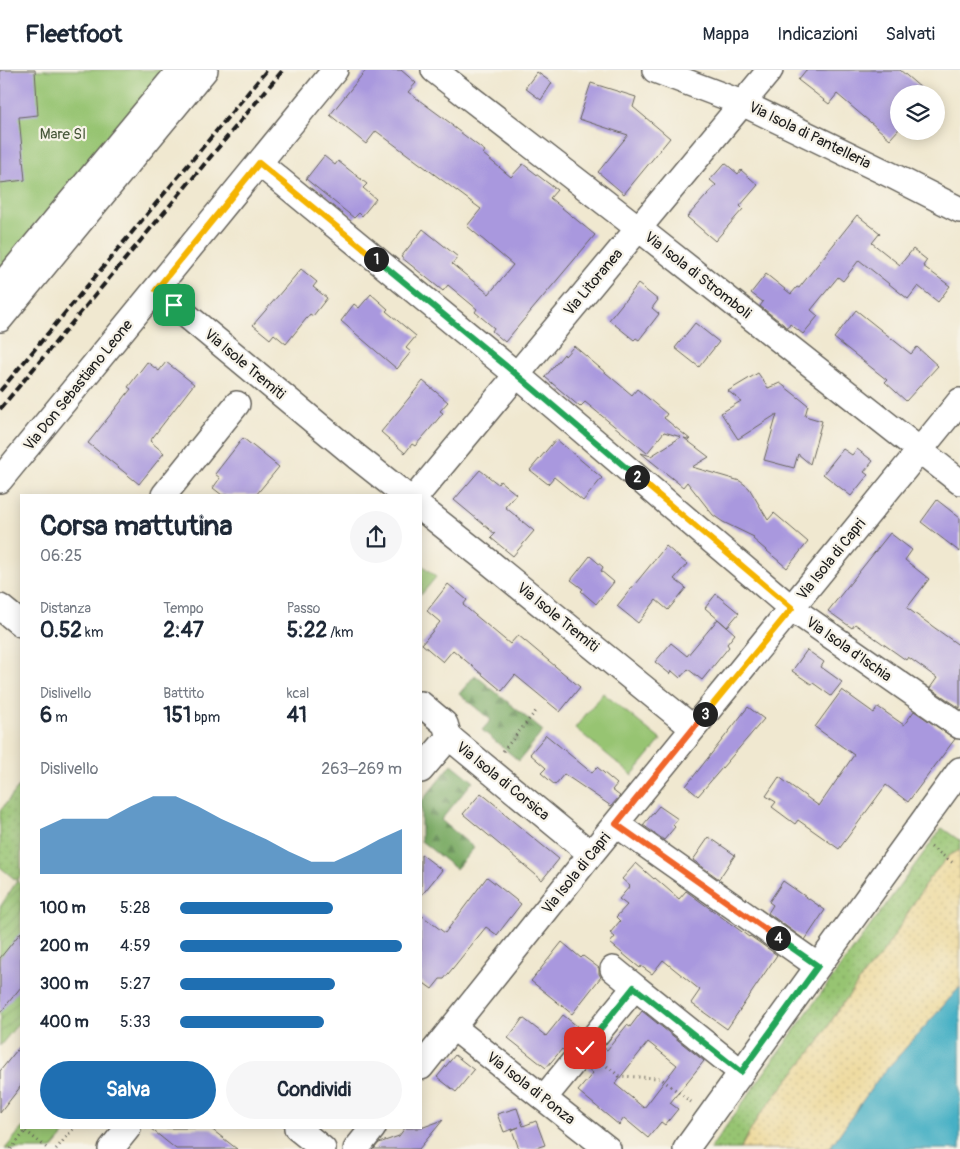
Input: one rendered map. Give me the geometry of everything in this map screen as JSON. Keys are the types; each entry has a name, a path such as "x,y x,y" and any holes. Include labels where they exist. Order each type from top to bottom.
{"street":[{"path":"0,287 180,70"},
{"path":"0,319 205,70"},
{"name":"Via Don Sebastiano Leone","path":"0,480 335,70"},
{"name":"Via Isola di Stromboli","path":"434,70 960,482"},
{"name":"Via Isola di Pantelleria","path":"655,70 742,103 960,210"},
{"name":"Via Litoranea","path":"418,494 770,70"},
{"name":"Via Isola d'Ischia","path":"259,163 517,375 792,608 960,726"},
{"name":"Via Isole Tremiti","path":"156,290 356,457 404,494"},
{"name":"Via Isola di Capri","path":"422,1066 960,401"},
{"path":"165,494 237,404"},
{"name":"Via Isole Tremiti","path":"422,509 694,728"},
{"path":"0,607 20,623"},
{"name":"Via Isola di Corsica","path":"422,705 445,724 449,737 592,854"},
{"path":"422,769 449,737"},
{"path":"686,1149 960,770"},
{"path":"616,824 818,966"},
{"path":"613,970 741,1072"},
{"path":"544,1098 634,987"},
{"name":"Via Isola di Ponza","path":"453,1027 608,1149"},
{"path":"111,1149 127,1129"},
{"path":"298,1129 324,1149"},
{"path":"356,1149 372,1129"}],"path":[{"path":"488,769 536,711"},
{"path":"929,846 953,863"},
{"path":"596,1057 619,1076 660,1078 690,1101"},
{"path":"11,1149 27,1129 48,1149"},
{"path":"56,1149 73,1129"}],"green space":[{"name":"Mare SI","path":"0,70 197,70 0,309"},
{"path":"422,565 436,577 422,594"},
{"path":"475,675 543,731 519,761 482,730 491,720 459,694"},
{"path":"603,693 661,740 632,775 575,728"},
{"path":"452,764 473,781 441,820 474,848 456,869 422,842 422,801"},
{"path":"20,785 20,876 17,881 0,867 0,811"},
{"path":"942,828 960,839 960,850 949,856 928,880 879,958 866,972 837,1012 818,1043 759,1116 740,1149 710,1149 806,1014"},
{"path":"17,881 20,884 20,1021 0,1046 0,907"},
{"path":"21,1129 69,1129 52,1149 5,1149"}],"sand":[{"path":"960,850 960,987 878,1079 829,1149 740,1149 759,1116 818,1043 837,1012 866,972 879,958 928,880 949,856"}],"water":[{"path":"960,987 960,1149 829,1149 878,1079"}],"building":[{"path":"0,70 35,70 38,115 19,117 25,180 0,183"},
{"path":"366,70 401,70 416,83 408,92 485,151 483,154 511,177 523,164 557,190 550,198 595,235 505,342 492,331 494,328 475,312 477,309 448,285 443,291 401,257 423,229 458,257 452,264 489,294 513,265 467,226 481,209 376,131 366,144 330,115"},
{"path":"806,70 900,70 918,85 890,85 890,139 837,94 829,104 798,80"},
{"path":"537,72 552,83 541,100 525,88"},
{"path":"591,83 636,97 633,107 670,138 624,194 598,172 628,135 579,119"},
{"path":"324,156 335,165 338,161 367,184 363,188 376,199 362,216 359,213 354,218 306,179"},
{"path":"725,163 738,174 741,170 758,185 740,206 743,209 715,241 687,217 716,185 710,180"},
{"path":"857,215 880,233 872,243 900,265 913,249 927,260 923,266 950,286 938,302 918,286 908,299 859,260 843,281 838,277 811,310 818,316 803,334 790,324 788,328 760,306 763,302 751,293 766,274 791,294 797,287 799,288"},
{"path":"301,269 317,282 313,287 327,298 313,316 310,314 286,344 274,334 270,339 253,325"},
{"path":"638,284 658,300 652,308 659,314 639,340 636,338 634,340 609,320"},
{"path":"371,294 388,309 386,311 416,336 406,348 411,352 397,369 341,321 354,304 359,308"},
{"path":"856,310 911,354 917,347 938,366 906,401 885,382 887,380 834,338"},
{"path":"695,323 719,342 699,367 675,348"},
{"path":"574,346 632,395 637,389 667,414 664,418 691,440 684,438 709,457 692,467 740,481 749,488 768,520 774,513 808,542 787,568 753,539 754,537 713,515 687,482 683,487 641,453 651,456 681,437 664,432 647,453 585,402 580,407 545,377 564,354 565,356"},
{"path":"147,362 159,371 166,362 194,384 150,441 164,453 139,484 88,443 131,389 128,387"},
{"path":"758,373 768,388 780,383 808,405 805,416 822,421 810,464 798,454 794,468 764,460 777,414 738,439 721,413 741,401 728,391"},
{"path":"423,381 448,402 440,411 443,413 429,430 415,446 412,444 405,453 381,432"},
{"path":"243,438 279,467 257,494 221,494 213,488 220,478 215,474"},
{"path":"556,439 602,478 583,501 554,477 548,484 530,470"},
{"path":"843,449 852,455 857,449 873,461 864,472 868,475 851,496 823,474"},
{"path":"480,470 498,484 500,481 516,494 505,507 534,531 513,556 491,538 495,534 454,500"},
{"path":"937,500 960,518 960,552 921,522"},
{"path":"890,533 912,550 905,560 929,579 907,608 960,646 960,708 930,688 937,678 908,657 906,660 855,624 852,628 828,611"},
{"path":"666,546 687,564 674,579 686,588 668,610 656,600 638,623 617,606"},
{"path":"590,556 603,567 601,571 614,582 596,604 581,591 583,589 571,580"},
{"path":"448,584 467,600 463,605 510,644 518,635 580,687 560,712 515,675 502,691 453,650 443,662 422,644 440,622 427,611"},
{"path":"716,594 739,613 727,627 705,608"},
{"path":"718,619 735,634 727,644 729,647 702,680 688,669 680,678 672,671 670,674 655,662 671,643 687,656"},
{"path":"807,650 824,662 821,667 842,682 831,696 792,671"},
{"path":"842,690 874,713 878,707 904,725 914,711 955,739 908,802 886,785 839,849 798,820 795,824 772,807 776,802 766,796 779,777 819,806 854,755 815,727"},
{"path":"748,707 764,719 698,796 686,786"},
{"path":"546,735 592,773 597,767 617,784 612,790 620,796 611,806 564,774 555,785 541,773 546,768 530,754"},
{"path":"481,793 559,859 542,880 463,814"},
{"path":"659,806 678,819 673,825 675,827 664,840 643,825"},
{"path":"709,837 735,855 719,879 693,860"},
{"path":"422,855 442,870 422,895"},
{"path":"636,863 679,899 686,891 777,955 727,1029 691,1003 700,990 663,960 652,974 641,966 640,968 610,943 615,937 610,933 620,921 616,917 627,905 619,899 630,886 622,879"},
{"path":"487,877 521,904 497,935 486,927 444,979 440,979 432,989 422,982 422,916 445,933"},
{"path":"783,881 825,910 805,940 768,913 773,905 769,902"},
{"path":"20,933 20,988 0,1013 0,958"},
{"path":"562,942 581,958 583,956 599,968 601,977 572,1014 531,981"},
{"path":"642,1011 704,1061 670,1103 678,1109 665,1125 661,1122 648,1138 624,1118 619,1125 578,1091 593,1073 587,1068 604,1048 607,1050 627,1025 630,1027","holes":["648,1042 677,1065 644,1108 615,1084"]},
{"path":"563,1015 582,1030 546,1068 508,1038 523,1018 546,1036"},
{"path":"20,1046 20,1087 0,1113 0,1071"},
{"path":"455,1055 474,1070 456,1092 437,1077"},
{"path":"517,1108 523,1126 536,1121 545,1145 533,1149 519,1149 512,1130 519,1127 504,1132 497,1114"},
{"path":"443,1120 419,1149 374,1149 379,1143 399,1136 404,1129 422,1128"},
{"path":"151,1129 211,1129 237,1149 176,1149"}],"railway":[{"path":"0,391 267,70"},
{"path":"0,409 283,70"}],"route":[{"path":"174,305 156,290 259,163 517,375 792,608 616,824 818,966 741,1072 634,987 585,1048"}]}
